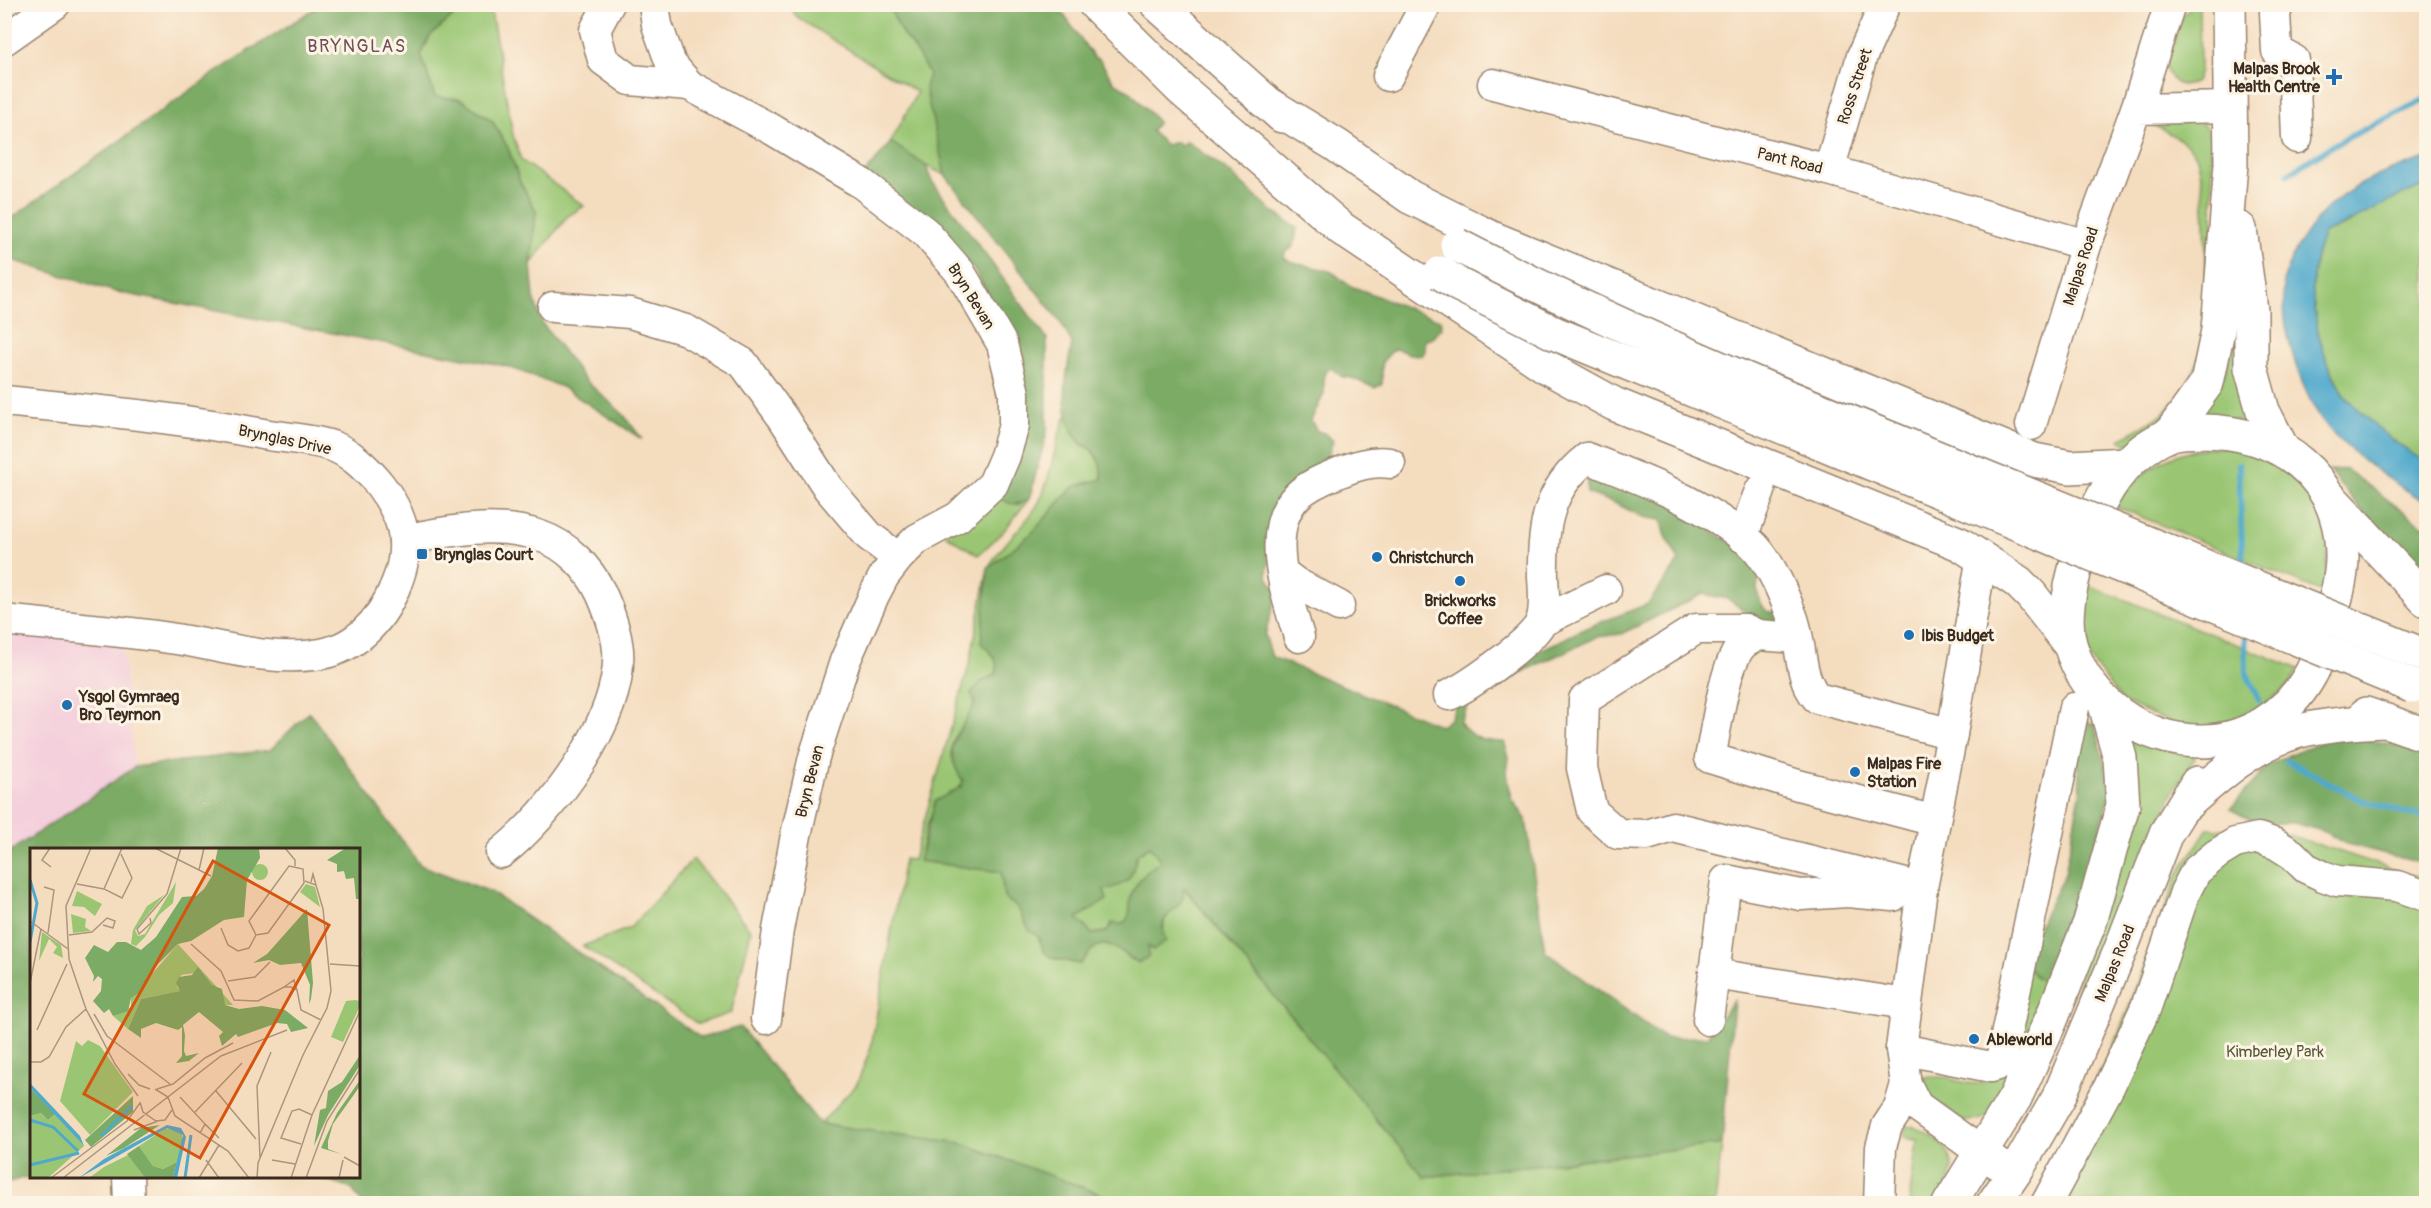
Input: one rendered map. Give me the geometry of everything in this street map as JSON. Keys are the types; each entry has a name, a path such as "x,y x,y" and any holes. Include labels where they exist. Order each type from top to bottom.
{"main road":[{"path":"1095,4 1173,82 1231,133 1437,282 1547,367 1614,404 1960,544 2002,570 2031,595 2070,645 2081,669 2089,705 2120,758 2123,805 2090,922 2051,1020 2014,1098 1949,1203"},
{"path":"1157,4 1264,101 1353,174 1462,235 1525,280 1658,342 1766,388 2427,656"},
{"path":"2070,645 2067,625 2068,600 2089,525 2106,491 2126,464 2170,434 2207,383 2218,330 2231,164 2229,4"},
{"path":"2231,164 2251,310 2251,368 2255,390 2263,411 2283,450"},
{"path":"1462,235 1492,238 2034,460 2070,467 2126,464"},
{"path":"1437,282 1459,285 1554,333 2427,692"},
{"path":"2170,434 2224,431 2247,435 2283,450 2307,469 2326,493 2423,597"},
{"name":"Malpas Road","path":"1994,1203 2059,1097 2166,833 2193,787 2224,751 2299,692 2310,676 2320,653 2341,576 2342,555 2334,514 2326,493"},
{"path":"2089,705 2165,737 2203,741 2223,740 2256,728 2326,709 2354,710 2427,735"},
{"path":"2182,808 2220,775 2274,741 2294,733 2328,726 2387,721"}],"street":[{"path":"4,40 55,4"},
{"name":"Bryn Bevan","path":"609,4 595,30 603,60 630,80 689,85"},
{"name":"Bryn Bevan","path":"654,4 657,25 671,64 689,85 773,130 861,183 925,232 960,272 1002,344 1014,393 1014,424 1005,456 993,484 958,517 917,539 898,558 884,576 849,652 831,700 814,758 778,930 766,1019"},
{"path":"1389,76 1426,4"},
{"name":"Ross Street","path":"1829,170 1862,56 1885,4"},
{"name":"Malpas Road","path":"2031,425 2086,245 2136,109 2170,4"},
{"path":"2279,4 2275,13 2277,51 2294,60 2297,138"},
{"name":"Pant Road","path":"1493,84 1829,170 2086,245"},
{"path":"2136,109 2230,107"},
{"path":"553,307 630,313 686,330 743,363 783,418 828,488 869,536 898,558"},
{"name":"Brynglas Drive","path":"4,401 233,428 332,447 351,457 371,475 388,496 399,519 404,540 403,567 387,607 358,638 316,655 274,656 124,632 4,620"},
{"path":"1541,622 1546,519 1563,481 1587,458 1689,501 1755,547 1774,576 1793,619 1800,660 1808,687 1817,698 1953,734"},
{"path":"1299,637 1284,574 1279,534 1285,515 1297,496 1315,483 1367,462 1390,463"},
{"path":"1742,537 1760,491"},
{"path":"404,540 440,532 501,529 540,536 570,552 594,579 610,612 618,650 614,689 602,720 588,750 550,802 521,837 501,853"},
{"path":"1980,568 1953,734 1922,893 1900,1049 1906,1084 1917,1106 2013,1175"},
{"path":"1284,574 1339,606"},
{"path":"1449,695 1467,686 1509,654 1527,639 1541,622 1606,590"},
{"path":"1797,638 1758,635 1745,629 1696,629 1584,700 1582,768 1592,811 1618,834 1647,835 1673,827 1922,893"},
{"path":"1758,635 1743,645 1733,661 1726,682 1710,758 1935,821"},
{"path":"1465,657 1509,654"},
{"path":"1900,1049 1991,1067 1998,1065 2001,1060 2089,705"},
{"path":"2046,1203 2109,1087 2146,1007 2184,892 2196,872 2210,860 2235,843 2258,838 2276,844 2292,854 2306,868 2337,881 2397,886 2427,896"},
{"path":"1708,1020 1726,880 1801,895 1847,892 1922,893"},
{"path":"1714,974 1906,1004"},
{"path":"1879,1203 1881,1147 1887,1126 1899,1108 1906,1084"},
{"path":"128,1178 129,1203"}],"shaded area":[{"name":"Ysgol Gymraeg Bro Teyrnon","path":"5,632 122,642 135,767 5,855"}],"green space":[{"path":"320,5 466,5 430,36 421,55 435,97 460,99 492,121 508,148 520,182 536,211 531,265 534,298 542,323 584,379 623,414 642,439 562,387 506,366 116,292 5,258 5,223 213,74"},
{"path":"466,5 489,5 513,135 521,160 584,206 568,216 531,264 536,211 520,182 508,148 492,120 460,99 435,97 421,55 430,36"},
{"path":"798,5 888,5 903,35 914,48 929,74 945,175 926,166 891,142 917,92 801,20 793,13"},
{"path":"888,5 1057,5 1114,82 1131,92 1158,122 1151,131 1166,145 1177,142 1181,146 1186,141 1229,172 1268,208 1297,228 1293,246 1285,252 1284,258 1329,271 1353,287 1441,320 1442,326 1431,339 1424,340 1424,353 1416,355 1394,349 1382,362 1382,384 1375,388 1349,377 1342,377 1333,369 1328,369 1326,372 1324,393 1311,421 1317,431 1326,434 1333,441 1324,467 1268,565 1267,575 1277,592 1265,635 1272,657 1441,726 1450,719 1456,706 1516,662 1586,628 1648,604 1679,561 1665,534 1662,520 1643,517 1587,493 1587,482 1595,470 1629,479 1747,553 1759,578 1757,588 1759,600 1766,611 1784,614 1783,625 1764,629 1728,599 1703,594 1621,634 1597,637 1530,668 1469,703 1460,723 1469,733 1479,738 1504,742 1509,757 1507,773 1512,799 1526,819 1545,951 1665,1038 1707,1037 1734,1000 1722,1144 1424,1177 1184,887 1180,903 1163,925 1166,941 1153,951 1148,946 1149,956 1138,963 1117,948 1105,945 1093,949 1080,964 1052,958 1044,951 1038,936 1029,930 1018,908 1004,897 1001,872 919,861 935,801 961,787 963,781 956,769 952,749 958,732 975,703 971,693 981,682 996,674 995,660 981,643 988,568 1031,534 1073,487 1102,479 1096,456 1091,449 1080,442 1068,420 1065,395 1072,343 1059,320 945,175 925,87 929,74 914,48 903,35","holes":["1150,846 1161,861 1139,881 1131,897 1129,914 1123,924 1112,923 1107,932 1092,934 1077,918 1107,900 1104,890 1119,886 1128,880 1137,854"]},
{"path":"2191,5 2199,5 2200,70 2196,82 2181,85 2173,81 2165,68 2183,14"},
{"path":"2176,119 2201,123 2211,136 2214,325 2180,406 2127,445 2120,439 2158,417 2176,400 2202,351 2206,312 2206,249 2199,164 2190,147 2152,124"},
{"path":"891,142 926,166 931,180 1047,339 1047,432 1029,499 1024,502 1011,504 996,493 1025,391 1016,338 972,267 864,175"},
{"path":"2426,185 2426,462 2392,439 2347,398 2326,358 2315,316 2313,294 2317,252 2324,233 2347,224 2388,200"},
{"path":"2234,299 2256,424 2199,414 2219,385 2229,360"},
{"path":"1067,414 1081,444 1091,449 1101,465 1102,479 1073,487 1031,534 988,568 1000,550 1030,516 1041,498"},
{"path":"2219,447 2252,454 2266,461 2280,469 2303,490 2327,536 2325,593 2115,506 2135,481 2159,463 2187,452"},
{"path":"2346,469 2426,528 2426,575 2396,551 2329,471"},
{"path":"996,493 1018,505 1029,499 1002,533 978,555 946,535"},
{"path":"988,568 994,655 998,666 996,674 981,682 966,722 954,739 952,757 963,781 932,814 924,835 919,861 1001,872 1004,897 1018,908 1038,936 1044,951 1052,958 1079,964 1092,949 1103,945 1113,947 1132,960 1163,934 1165,916 1174,909 1183,887 1425,1177 1722,1144 1715,1203 1126,1204 961,1143 820,1124 857,1084 871,1047 904,859 913,860 970,662"},
{"path":"2085,584 2299,669 2289,685 2245,720 2190,730 2122,702 2089,657 2081,621"},
{"path":"309,712 420,865 491,892 701,1038 740,1027 820,1124 961,1143 1126,1203 362,1203 352,1189 320,1178 360,1178 360,848 30,848 30,1176 5,1183 5,855 135,767 270,750"},
{"path":"2078,712 2089,723 2095,724 2111,791 2078,908 2072,912 2074,927 2051,982 2037,977 2027,966 2032,939 2065,873 2081,789 2076,753 2082,744"},
{"path":"2362,739 2396,745 2426,755 2426,862 2409,860 2344,843 2326,832 2294,823 2266,823 2249,819 2230,809 2269,765 2327,740"},
{"path":"2130,740 2192,755 2195,758 2174,790 2117,922 2080,995 2076,993"},
{"name":"Kimberley Park","path":"2208,828 2289,835 2426,880 2426,1203 2034,1204 2119,1033 2178,874"},
{"path":"1150,846 1162,861 1136,886 1131,897 1127,920 1114,929 1092,934 1076,918 1106,900 1104,890 1132,873 1137,854"},
{"path":"693,859 751,931 731,1013 698,1024 583,946 630,928"},
{"path":"2027,966 2036,977 2051,982 1989,1115 1979,1120 1964,1121 1930,1098 1922,1086 1923,1078 1937,1076 1978,1084 1998,1074"},
{"path":"1906,1125 1921,1129 1936,1139 1951,1159 1950,1176 1939,1203 1909,1203 1917,1139 1904,1137"}],"water":[{"path":"2426,158 2426,185 2324,233 2317,252 2313,294 2320,337 2335,378 2347,398 2369,420 2399,445 2426,462 2426,502 2367,463 2345,445 2323,421 2303,385 2290,343 2284,302 2284,283 2290,262 2302,240 2318,218 2343,195 2390,171"}],"waterway":[{"path":"2288,174 2333,145 2426,99"},
{"path":"2239,464 2243,571"},
{"path":"2245,629 2246,672 2259,700"},
{"path":"2287,761 2363,801 2426,818"}],"place":[{"name":"Malpas Brook Health Centre","path":"2334,77"},
{"name":"Brynglas Court","path":"422,554"},
{"name":"Christchurch","path":"1377,557"},
{"name":"Brickworks Coffee","path":"1460,581"},
{"name":"Ibis Budget","path":"1909,635"},
{"name":"Ysgol Gymraeg Bro Teyrnon","path":"67,705"},
{"name":"Malpas Fire Station","path":"1855,772"},
{"name":"Ableworld","path":"1974,1039"}],"district":[{"name":"BRYNGLAS","path":"357,46"}]}
